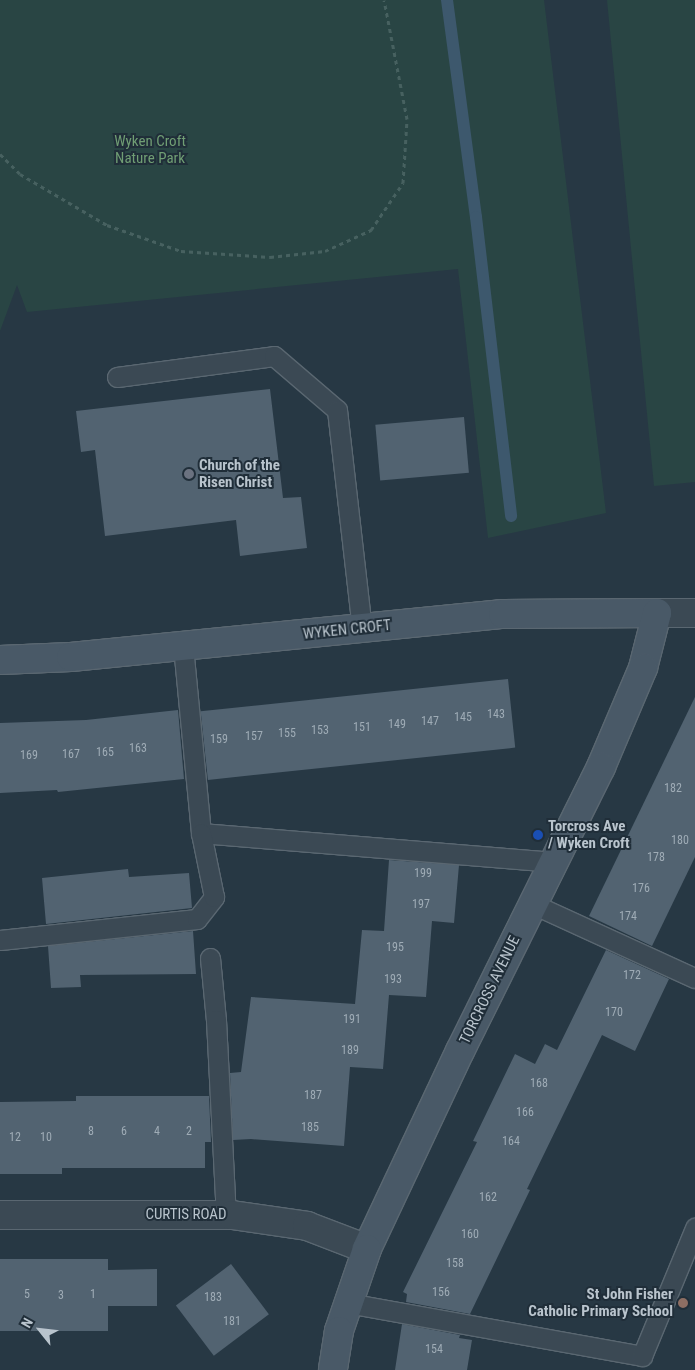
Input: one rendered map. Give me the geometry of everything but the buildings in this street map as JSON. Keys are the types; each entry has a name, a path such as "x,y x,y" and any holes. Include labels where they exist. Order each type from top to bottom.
{"street":[{"name":"TORCROSS AVENUE","path":"333,1370 339,1331 367,1249 460,1052 624,716 643,668 657,613"},
{"name":"WYKEN CROFT","path":"0,660 72,657 503,614 695,613"},
{"name":"CURTIS ROAD","path":"0,1214 226,1215 306,1226 367,1249"}],"lane":[{"path":"117,377 274,356 336,410 362,628"},
{"path":"0,940 197,919 214,897 201,833 183,646"},
{"path":"201,833 554,862"},
{"path":"533,904 695,978"},
{"path":"210,958 224,1144 226,1215"},
{"path":"348,1303 639,1363 695,1228"}],"path":[{"path":"0,154 20,174 107,225 181,251 270,257 325,251 372,230 403,183 407,119 384,0"}],"green space":[{"name":"Wyken Croft Nature Park","path":"0,0 544,0 606,513 488,538 458,269 27,312 17,285 0,331"},
{"path":"607,0 695,0 695,482 654,486"}],"waterway":[{"path":"447,0 476,217 511,516"}],"place":[{"name":"Church of the Risen Christ","path":"189,474"},
{"name":"Torcross Ave / Wyken Croft","path":"538,835"},
{"name":"St John Fisher Catholic Primary School","path":"683,1303"}]}
